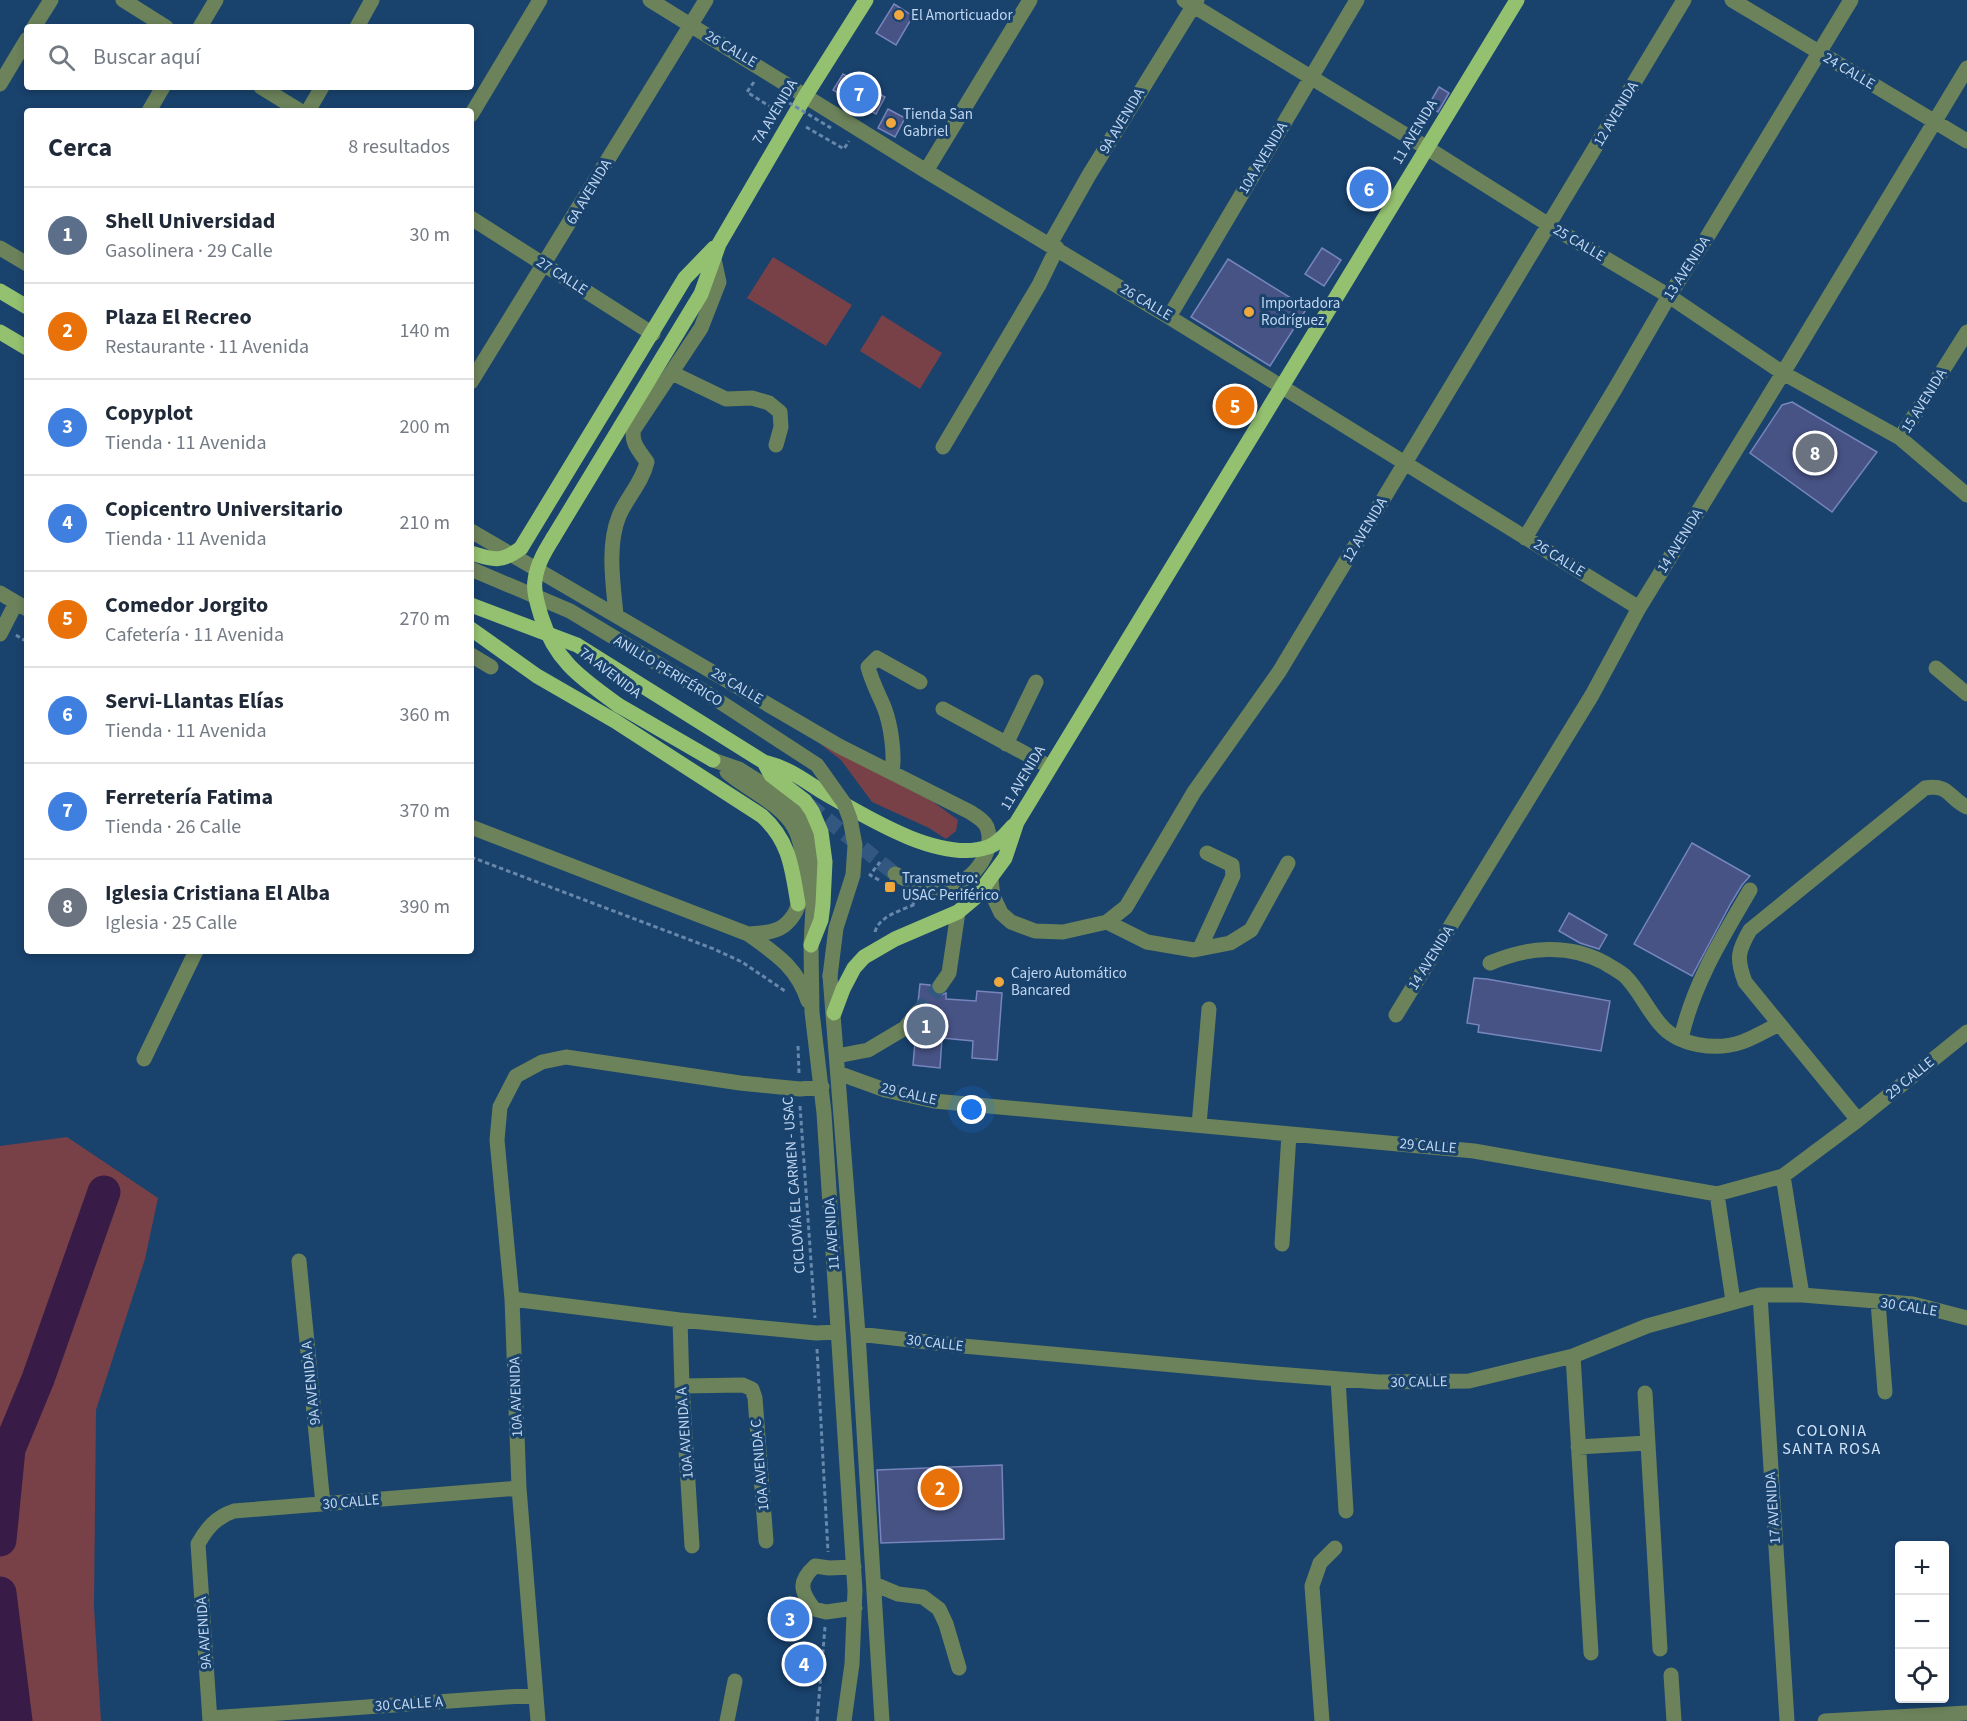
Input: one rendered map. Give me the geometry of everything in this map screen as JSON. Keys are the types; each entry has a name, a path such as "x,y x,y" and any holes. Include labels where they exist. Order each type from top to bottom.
{"main road":[{"name":"7A AVENIDA","path":"714,760 618,705 586,682 562,659 547,637 534,583 540,560 701,294 716,251 787,116 806,95 866,0"},
{"name":"11 AVENIDA","path":"834,1013 843,989 864,957 958,912 991,880 1005,858 1017,822 1517,0"},
{"name":"7A AVENIDA","path":"511,555 528,538 685,278 716,251"},
{"path":"0,291 24,305"},
{"path":"0,332 24,346"},
{"path":"474,555 500,560 511,555"},
{"name":"ANILLO PERIFÉRICO","path":"474,606 577,645 764,762 782,766 891,829 932,846 958,851 988,847"},
{"path":"474,631 537,676 615,721 762,816 771,824 788,851 798,904"},
{"path":"764,762 771,775 805,801 821,832 825,862 824,904 822,920 811,945"},
{"path":"988,847 1003,837 1017,822"}],"street":[{"path":"36,24 51,0"},
{"path":"123,0 161,24"},
{"path":"202,24 216,0"},
{"path":"359,24 372,0"},
{"path":"474,110 540,0"},
{"name":"26 CALLE","path":"650,0 926,171 1170,317 1639,608"},
{"name":"6A AVENIDA","path":"474,377 705,0"},
{"path":"926,171 1030,0"},
{"name":"10A AVENIDA","path":"1170,317 1357,0"},
{"name":"12 AVENIDA","path":"991,880 993,896 1001,913 1011,922 1035,931 1063,932 1107,922 1126,907 1194,792 1279,672 1684,0"},
{"name":"24 CALLE","path":"1732,0 1967,141"},
{"name":"13 AVENIDA","path":"1525,538 1669,296 1851,0"},
{"name":"25 CALLE","path":"1191,2 1549,225 1669,296 1783,374 1900,438 1967,495"},
{"name":"9A AVENIDA","path":"943,447 1039,285 1054,246 1094,166 1191,2"},
{"path":"0,84 24,44"},
{"name":"14 AVENIDA","path":"1396,1015 1592,695 1639,608 1967,68"},
{"path":"151,108 162,90"},
{"path":"266,90 295,108"},
{"path":"310,108 320,90"},
{"name":"27 CALLE","path":"474,220 653,333"},
{"path":"0,248 24,262"},
{"path":"616,614 612,570 615,529 619,515 644,476 647,462 632,436 634,429 701,328 719,282 716,251"},
{"name":"15 AVENIDA","path":"1900,438 1967,332"},
{"path":"672,373 726,399 752,398 770,403 780,412 781,427 776,445"},
{"name":"28 CALLE","path":"474,533 829,740 980,819 987,827 988,847"},
{"name":"ANILLO PERIFÉRICO","path":"474,570 570,611 708,694 817,765 844,803 855,845 853,875 836,928 830,976 834,1013"},
{"path":"0,593 21,606 0,634"},
{"path":"474,656 491,667"},
{"path":"891,772 894,757 885,709 872,684 868,667 877,658 920,682"},
{"path":"1936,668 1967,694"},
{"path":"1006,744 1036,682"},
{"path":"943,709 1050,767"},
{"path":"714,760 733,778 780,811 794,828 800,844 804,882 798,904 788,923 779,929 748,934"},
{"name":"7A AVENIDA","path":"714,760 739,769 777,793 790,804 805,826 814,868 811,945"},
{"path":"1858,1120 1745,982 1739,967 1740,948 1750,930 1925,788 1937,786 1948,790 1967,807"},
{"path":"474,828 748,934 787,963 797,975 804,987 812,1012"},
{"path":"891,880 928,888 959,885 972,876 988,847"},
{"path":"1200,948 1234,870 1232,865 1207,853"},
{"path":"1107,922 1147,942 1194,950 1230,943 1251,930 1288,863"},
{"path":"1681,1039 1686,1015 1701,978 1750,890"},
{"path":"940,986 949,973 958,912"},
{"name":"11 AVENIDA","path":"811,945 812,1012 822,1087 854,1567 855,1608 852,1664 844,1721"},
{"path":"1490,963 1505,956 1537,949 1570,951 1599,960 1624,975 1661,1026 1681,1039 1700,1045 1728,1045 1742,1042 1779,1023"},
{"path":"144,1059 195,954"},
{"path":"1199,1125 1209,1009"},
{"name":"11 AVENIDA","path":"834,1013 858,1334 882,1721"},
{"path":"837,1056 868,1050 904,1028 917,1013"},
{"name":"29 CALLE","path":"838,1072 885,1090 934,1101 1474,1151 1717,1194 1783,1176 1858,1120 1967,1032"},
{"name":"10A AVENIDA","path":"538,1721 519,1488 512,1299 497,1140 500,1107 516,1076 542,1062 566,1057 740,1083 800,1089"},
{"path":"800,1089 822,1087"},
{"path":"1282,1244 1289,1134"},
{"path":"1783,1176 1802,1295"},
{"path":"1717,1194 1733,1301"},
{"name":"9A AVENIDA A","path":"299,1261 323,1504"},
{"name":"30 CALLE","path":"858,1334 963,1346 1338,1379 1379,1382 1469,1381 1573,1356 1647,1326 1760,1295 1802,1295 1913,1304 1967,1318"},
{"name":"17 AVENIDA","path":"1760,1295 1786,1721"},
{"path":"512,1299 680,1320 816,1333 838,1332"},
{"path":"1878,1302 1885,1392"},
{"name":"10A AVENIDA A","path":"680,1320 692,1546"},
{"path":"1573,1356 1591,1653"},
{"path":"1338,1379 1346,1511"},
{"name":"10A AVENIDA C","path":"682,1386 743,1385 752,1389 766,1541"},
{"path":"1645,1393 1660,1649"},
{"path":"1578,1447 1647,1443"},
{"name":"30 CALLE","path":"198,1544 208,1528 223,1515 234,1511 519,1488"},
{"name":"9A AVENIDA","path":"198,1544 210,1719"},
{"path":"1322,1721 1312,1586 1320,1563 1335,1548"},
{"path":"854,1567 815,1566 802,1580 805,1597 814,1610 826,1612 855,1608"},
{"path":"874,1584 898,1594 922,1597 939,1609 946,1624 959,1668"},
{"path":"1671,1675 1674,1721"},
{"path":"727,1721 735,1681"},
{"name":"30 CALLE A","path":"210,1719 537,1695"},
{"path":"1825,1721 1967,1713"}],"path":[{"path":"761,87 754,82 747,93 844,150"},
{"path":"768,91 831,128"},
{"path":"474,858 714,949 767,977 785,991 789,999"},
{"path":"880,862 870,875 891,880"},
{"path":"878,949 874,937 876,927 888,916 916,904 910,900"},
{"name":"CICLOVÍA EL CARMEN - USAC","path":"798,1045 829,1568"},
{"path":"818,1721 826,1612"}],"shaded area":[{"path":"773,257 852,305 826,346 747,298"},
{"path":"882,315 942,353 920,389 860,351"},
{"path":"820,744 932,801 958,820 956,831 946,839 929,828 872,802 841,760"},
{"path":"67,1137 158,1198 145,1259 96,1410 94,1607 101,1721 0,1721 0,1146"}],"building":[{"name":"El Amorticuador","path":"894,4 913,16 896,45 876,33"},
{"path":"843,74 885,97 876,114 833,90"},
{"path":"1439,87 1449,93 1438,112 1428,106"},
{"name":"Tienda San Gabriel","path":"888,109 905,118 895,137 878,128"},
{"path":"1366,172 1386,185 1372,205 1352,192"},
{"path":"1322,248 1341,260 1324,286 1305,274"},
{"name":"Importadora Rodríguez","path":"1228,259 1307,308 1270,366 1191,317"},
{"path":"1229,391 1251,403 1241,421 1219,409"},
{"path":"1792,402 1877,452 1832,512 1750,453 1782,405"},
{"path":"1692,843 1750,876 1731,903 1692,976 1634,944"},
{"path":"1569,913 1607,935 1599,949 1580,943 1559,931"},
{"path":"1474,978 1610,1001 1601,1051 1478,1032 1479,1025 1467,1023"},
{"path":"920,984 930,985 932,991 939,996 946,993 946,999 976,1001 977,991 1002,993 997,1060 972,1058 973,1041 942,1038 940,1068 913,1065 916,1030 927,1014 924,1006 918,1003"},
{"path":"1002,1465 1004,1539 881,1543 877,1470"}],"waterway":[{"path":"0,1540 9,1449 38,1379 104,1192"},
{"path":"0,1593 16,1721"}],"tunnel":[{"path":"809,805 895,874"},
{"path":"917,1013 940,986"}],"place":[{"name":"El Amorticuador","path":"899,15"},
{"name":"Ferretería Fatima","path":"859,94"},
{"name":"Tienda San Gabriel","path":"891,123"},
{"name":"Servi-Llantas Elías","path":"1369,189"},
{"name":"Importadora Rodríguez","path":"1249,312"},
{"name":"Comedor Jorgito","path":"1235,406"},
{"name":"Iglesia Cristiana El Alba","path":"1815,453"},
{"name":"Transmetro: USAC Periférico","path":"890,887"},
{"name":"Cajero Automático Bancared","path":"999,982"},
{"name":"Shell Universidad","path":"926,1026"},
{"name":"Plaza El Recreo","path":"940,1488"},
{"name":"Copyplot","path":"790,1619"},
{"name":"Copicentro Universitario","path":"804,1664"}],"district":[{"name":"COLONIA SANTA ROSA","path":"1832,1440"}]}
